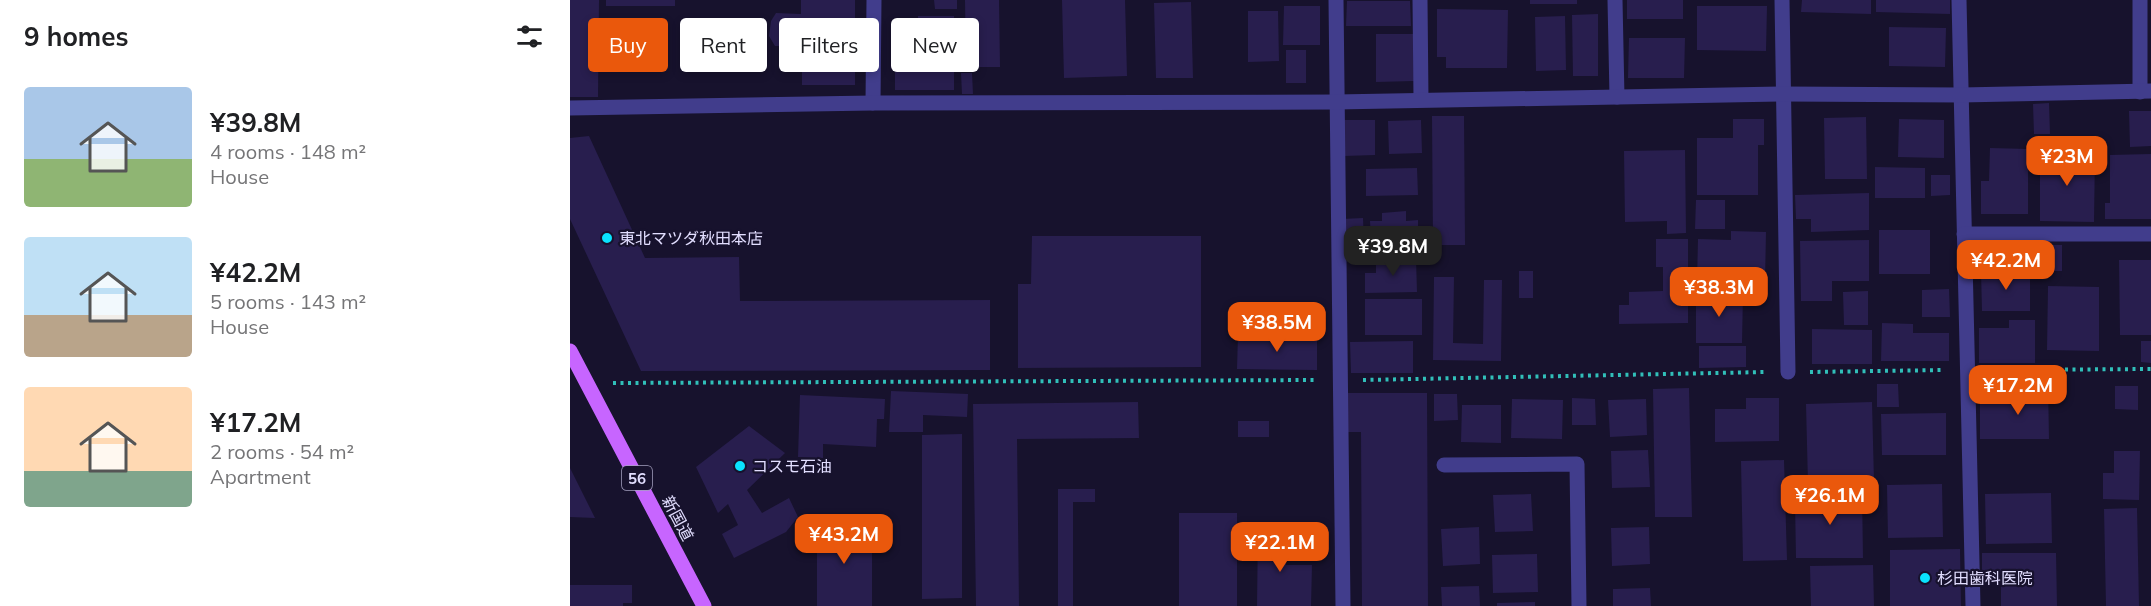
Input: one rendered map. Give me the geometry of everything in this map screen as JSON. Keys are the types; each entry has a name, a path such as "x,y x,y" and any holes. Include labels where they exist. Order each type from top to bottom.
{"main road":[{"name":"新国道","path":"570,351 704,606"}],"street":[{"path":"873,103 874,0"},
{"path":"1336,0 1343,606"},
{"path":"1420,0 1421,99"},
{"path":"1615,0 1617,97"},
{"path":"1782,0 1788,372"},
{"path":"1959,0 1973,606"},
{"path":"570,108 873,103 1336,102 1783,94 1960,95 2146,92 2140,0"},
{"path":"1964,234 2151,234"},
{"path":"1444,465 1577,464 1579,606"}],"building":[{"path":"570,0 599,0 599,18 588,18 588,72 598,72 598,97 570,97"},
{"path":"606,0 675,0 675,6 606,6"},
{"path":"801,0 855,0 855,18 779,18 779,46 775,46 769,36 771,21 776,13 801,14"},
{"path":"934,0 957,0 957,9 935,9"},
{"path":"965,0 999,0 1000,67 979,67 979,18 965,18"},
{"path":"1062,0 1125,0 1127,76 1064,78"},
{"path":"1530,0 1577,0 1577,4 1530,4"},
{"path":"1627,0 1683,0 1683,19 1627,19"},
{"path":"1802,0 1871,0 1871,14 1801,12"},
{"path":"1876,0 1950,0 1950,14 1876,12"},
{"path":"1347,1 1410,1 1411,26 1346,26"},
{"path":"1191,2 1193,78 1156,78 1154,3"},
{"path":"1284,6 1320,6 1320,45 1283,45"},
{"path":"1697,6 1767,6 1766,51 1697,50"},
{"path":"1437,9 1508,10 1507,68 1446,68 1446,57 1437,57"},
{"path":"1248,11 1278,11 1279,61 1248,62"},
{"path":"1598,14 1598,76 1573,76 1572,15"},
{"path":"918,16 954,16 954,18 918,18"},
{"path":"1565,16 1566,70 1536,71 1535,17"},
{"path":"1889,27 1946,28 1945,67 1889,66"},
{"path":"1376,34 1413,34 1414,81 1376,82"},
{"path":"1629,38 1685,38 1684,78 1628,78"},
{"path":"1286,50 1306,50 1306,83 1286,83"},
{"path":"802,72 855,72 855,85 802,85"},
{"path":"895,72 954,72 954,90 895,90"},
{"path":"961,73 972,73 973,94 962,94"},
{"path":"2049,103 2050,134 2034,134 2033,104"},
{"path":"2129,111 2151,111 2151,146 2130,147"},
{"path":"1432,116 1464,116 1465,245 1433,245"},
{"path":"1866,117 1867,179 1825,179 1824,118"},
{"path":"1733,119 1764,119 1764,145 1758,145 1758,195 1697,195 1697,138 1733,138"},
{"path":"1899,119 1944,120 1944,158 1898,157"},
{"path":"1344,120 1375,120 1375,155 1344,156"},
{"path":"1421,120 1422,153 1389,154 1388,121"},
{"name":"東北マツダ秋田本店","path":"589,136 645,258 739,257 740,301 990,300 990,370 641,371 570,219 570,138"},
{"path":"1990,148 2028,149 2028,214 1981,214 1981,181 1989,181"},
{"path":"1685,150 1686,233 1667,234 1667,221 1625,222 1624,151"},
{"path":"2040,152 2095,152 2094,222 2040,221"},
{"path":"2151,154 2151,219 2105,219 2105,203 2110,203 2110,155"},
{"path":"1875,167 1925,168 1925,198 1875,198"},
{"path":"1417,168 1418,195 1366,196 1366,169"},
{"path":"1931,175 1950,175 1950,195 1931,196"},
{"path":"1869,193 1869,230 1811,232 1811,219 1796,219 1795,195"},
{"path":"1696,200 1725,200 1725,229 1695,229"},
{"path":"1406,211 1406,221 1418,220 1418,239 1371,241 1370,221 1382,221 1382,213"},
{"path":"1363,218 1364,242 1343,242 1342,219"},
{"path":"1879,230 1930,230 1930,274 1879,274"},
{"path":"1731,231 1766,232 1765,282 1697,281 1698,239 1731,240"},
{"path":"1032,236 1201,236 1201,367 1018,368 1018,284 1031,284"},
{"path":"1656,239 1688,239 1688,323 1619,324 1619,305 1629,305 1629,292 1663,291 1663,267 1656,267"},
{"path":"1869,240 1869,281 1832,281 1832,301 1801,301 1800,241"},
{"path":"1976,244 1994,244 1994,259 1976,259"},
{"path":"2036,245 2062,245 2062,271 2036,271"},
{"path":"1416,258 1417,292 1365,293 1365,273 1376,273 1376,259"},
{"path":"2119,260 2151,260 2151,335 2120,335"},
{"path":"1519,271 1533,271 1533,298 1519,298"},
{"path":"1981,271 2030,271 2030,311 1982,311"},
{"path":"1434,277 1454,277 1453,343 1483,344 1484,280 1502,280 1501,361 1433,360"},
{"path":"2048,286 2099,287 2099,351 2047,350"},
{"path":"1949,289 1950,317 1922,317 1922,290"},
{"path":"1868,291 1868,325 1844,325 1843,292"},
{"path":"1696,293 1743,293 1742,343 1696,343"},
{"path":"1365,299 1422,299 1422,335 1365,335"},
{"path":"2009,320 2035,320 2035,363 1979,363 1979,328 2009,328"},
{"path":"1882,323 1913,324 1913,333 1949,333 1949,361 1881,361"},
{"path":"1812,329 1872,330 1872,364 1812,364"},
{"path":"1238,335 1317,336 1317,370 1237,369"},
{"path":"1413,341 1413,373 1351,373 1350,342"},
{"path":"2141,341 2151,341 2151,363 2141,362"},
{"path":"1699,346 1746,346 1746,367 1699,368"},
{"path":"1877,384 1898,384 1899,407 1877,407"},
{"path":"2048,384 2049,439 1980,439 1980,403 2017,403 2017,385"},
{"path":"2115,386 2138,386 2138,410 2115,409"},
{"path":"1689,388 1692,517 1655,517 1653,389"},
{"path":"891,391 968,394 967,417 923,415 923,432 889,432"},
{"path":"1346,393 1427,393 1428,606 1362,606 1361,432 1346,432"},
{"path":"1434,394 1457,394 1458,420 1434,421"},
{"path":"800,395 885,399 884,419 877,419 876,447 823,444 823,458 798,457"},
{"path":"1572,398 1595,399 1596,425 1572,425"},
{"path":"1746,398 1779,398 1779,441 1715,442 1715,409 1746,409"},
{"path":"1512,399 1563,400 1562,439 1511,438"},
{"path":"1646,399 1647,435 1610,437 1608,400"},
{"path":"1138,402 1139,438 1017,439 1019,606 976,606 973,404"},
{"path":"1872,402 1874,482 1808,484 1806,404"},
{"path":"1462,405 1501,405 1501,443 1461,442"},
{"path":"1946,413 1946,455 1882,455 1881,414"},
{"path":"1238,421 1269,421 1269,437 1238,437"},
{"path":"749,426 785,453 747,490 762,513 789,498 798,517 786,532 734,558 722,534 738,525 728,504 718,513 696,467"},
{"path":"962,434 962,598 922,599 922,435"},
{"path":"1648,450 1650,487 1612,488 1611,451"},
{"path":"2114,451 2140,451 2139,500 2103,499 2103,473 2114,473"},
{"path":"1784,460 1787,560 1743,561 1741,461"},
{"path":"570,468 595,518 570,517"},
{"path":"1942,484 1943,537 1888,538 1887,485"},
{"path":"1058,489 1095,489 1095,502 1073,502 1073,606 1058,606"},
{"path":"1862,491 1863,558 1796,558 1795,502 1817,501 1817,492"},
{"path":"2051,493 2052,543 1986,544 1985,494"},
{"path":"1531,494 1533,531 1495,532 1493,495"},
{"path":"2137,508 2139,606 2106,606 2104,509"},
{"path":"1179,513 1237,513 1237,606 1179,606"},
{"path":"817,523 872,524 872,606 817,606"},
{"path":"1479,527 1480,564 1443,566 1441,529"},
{"path":"1649,527 1650,564 1612,566 1611,528"},
{"path":"1258,529 1286,529 1286,565 1312,565 1311,606 1257,606"},
{"name":"杉田歯科医院","path":"1960,549 1961,606 1890,606 1890,550"},
{"path":"1982,553 2056,553 2057,606 2001,606 2001,574 1982,574"},
{"path":"1537,554 1538,592 1493,593 1492,555"},
{"path":"1873,565 1874,606 1811,606 1810,566"},
{"path":"570,585 632,585 632,603 623,603 623,606 570,606"},
{"path":"1479,586 1480,606 1442,606 1441,587"},
{"path":"1650,588 1651,606 1613,606 1613,589"},
{"path":"1535,602 1535,606 1497,606 1497,603"}],"place":[{"name":"東北マツダ秋田本店","path":"607,238"},
{"name":"コスモ石油","path":"740,466"},
{"name":"杉田歯科医院","path":"1925,578"}]}
